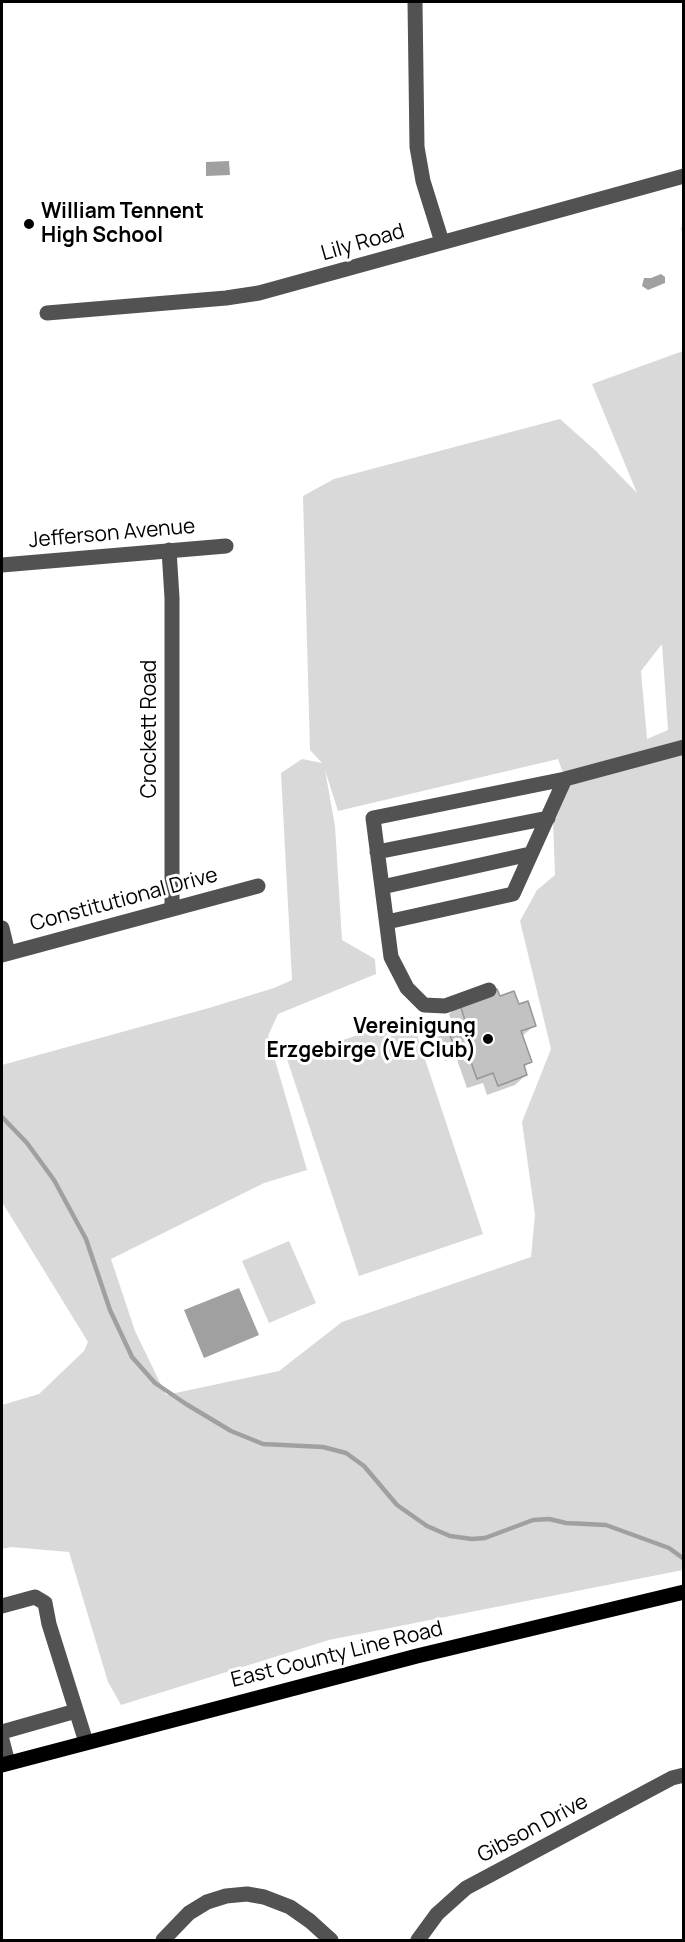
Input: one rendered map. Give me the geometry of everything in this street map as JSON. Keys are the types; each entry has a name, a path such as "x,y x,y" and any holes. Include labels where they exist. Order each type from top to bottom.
{"main road":[{"name":"East County Line Road","path":"5,1764 417,1656 684,1592"}],"street":[{"path":"415,2 417,147 423,181 442,242"},
{"name":"Lily Road","path":"47,313 226,298 259,293 684,176"},
{"name":"Jefferson Avenue","path":"2,565 226,546"},
{"name":"Crockett Road","path":"169,550 172,598 172,908"},
{"path":"489,990 445,1006 424,1005 407,988 391,957 373,818 565,779 684,747"},
{"path":"387,922 513,894 565,779"},
{"path":"377,852 548,818"},
{"path":"382,887 530,854"},
{"name":"Constitutional Drive","path":"5,954 258,886"},
{"path":"2,928 5,954"},
{"path":"2,1606 35,1597 45,1603 49,1624 86,1742"},
{"path":"2,1732 76,1711"},
{"path":"2,1740 5,1764"},
{"name":"Gibson Drive","path":"418,1941 437,1914 466,1888 672,1778 684,1775"},
{"path":"163,1941 189,1913 207,1902 226,1896 247,1894 264,1896 290,1906 331,1941"}],"shaded area":[{"path":"229,161 230,175 206,176 206,162"},
{"path":"661,274 665,277 665,283 648,290 642,286 644,278"},
{"path":"683,351 683,1570 329,1640 121,1705 108,1682 69,1552 11,1547 2,1549 2,1405 39,1394 84,1351 88,1342 2,1202 2,1065 209,1008 274,988 292,980 281,773 302,759 322,763 310,750 303,496 334,479 560,419 596,451 637,493 592,384","holes":["662,644 668,730 647,739 641,671","558,759 565,779 586,765 552,794 555,875 537,890 520,921 551,1049 522,1122 535,1215 531,1257 342,1322 279,1371 166,1395 135,1331 111,1259 264,1183 307,1170 268,1036 278,1014 376,974 375,959 342,940 335,826 325,770 338,811"]},
{"path":"411,1017 483,1234 359,1276 287,1059"},
{"path":"289,1241 316,1303 269,1323 242,1261"},
{"path":"239,1288 259,1335 204,1358 184,1310"}],"building":[{"name":"Vereinigung Erzgebirge (VE Club)","path":"497,989 500,996 514,991 519,1004 528,1001 536,1026 521,1031 532,1062 524,1065 527,1075 498,1086 493,1073 477,1079 466,1048 456,1052 447,1027 465,1020 459,1002"}],"waterway":[{"path":"2,1117 27,1143 54,1180 86,1239 110,1310 132,1357 155,1383 186,1404 231,1431 263,1444 323,1447 346,1453 364,1466 397,1505 427,1526 450,1536 485,1538 533,1520 549,1519 566,1523 606,1525 669,1548 684,1559"}],"place":[{"name":"William Tennent High School","path":"29,224"},
{"name":"Vereinigung Erzgebirge (VE Club)","path":"488,1039"}]}
